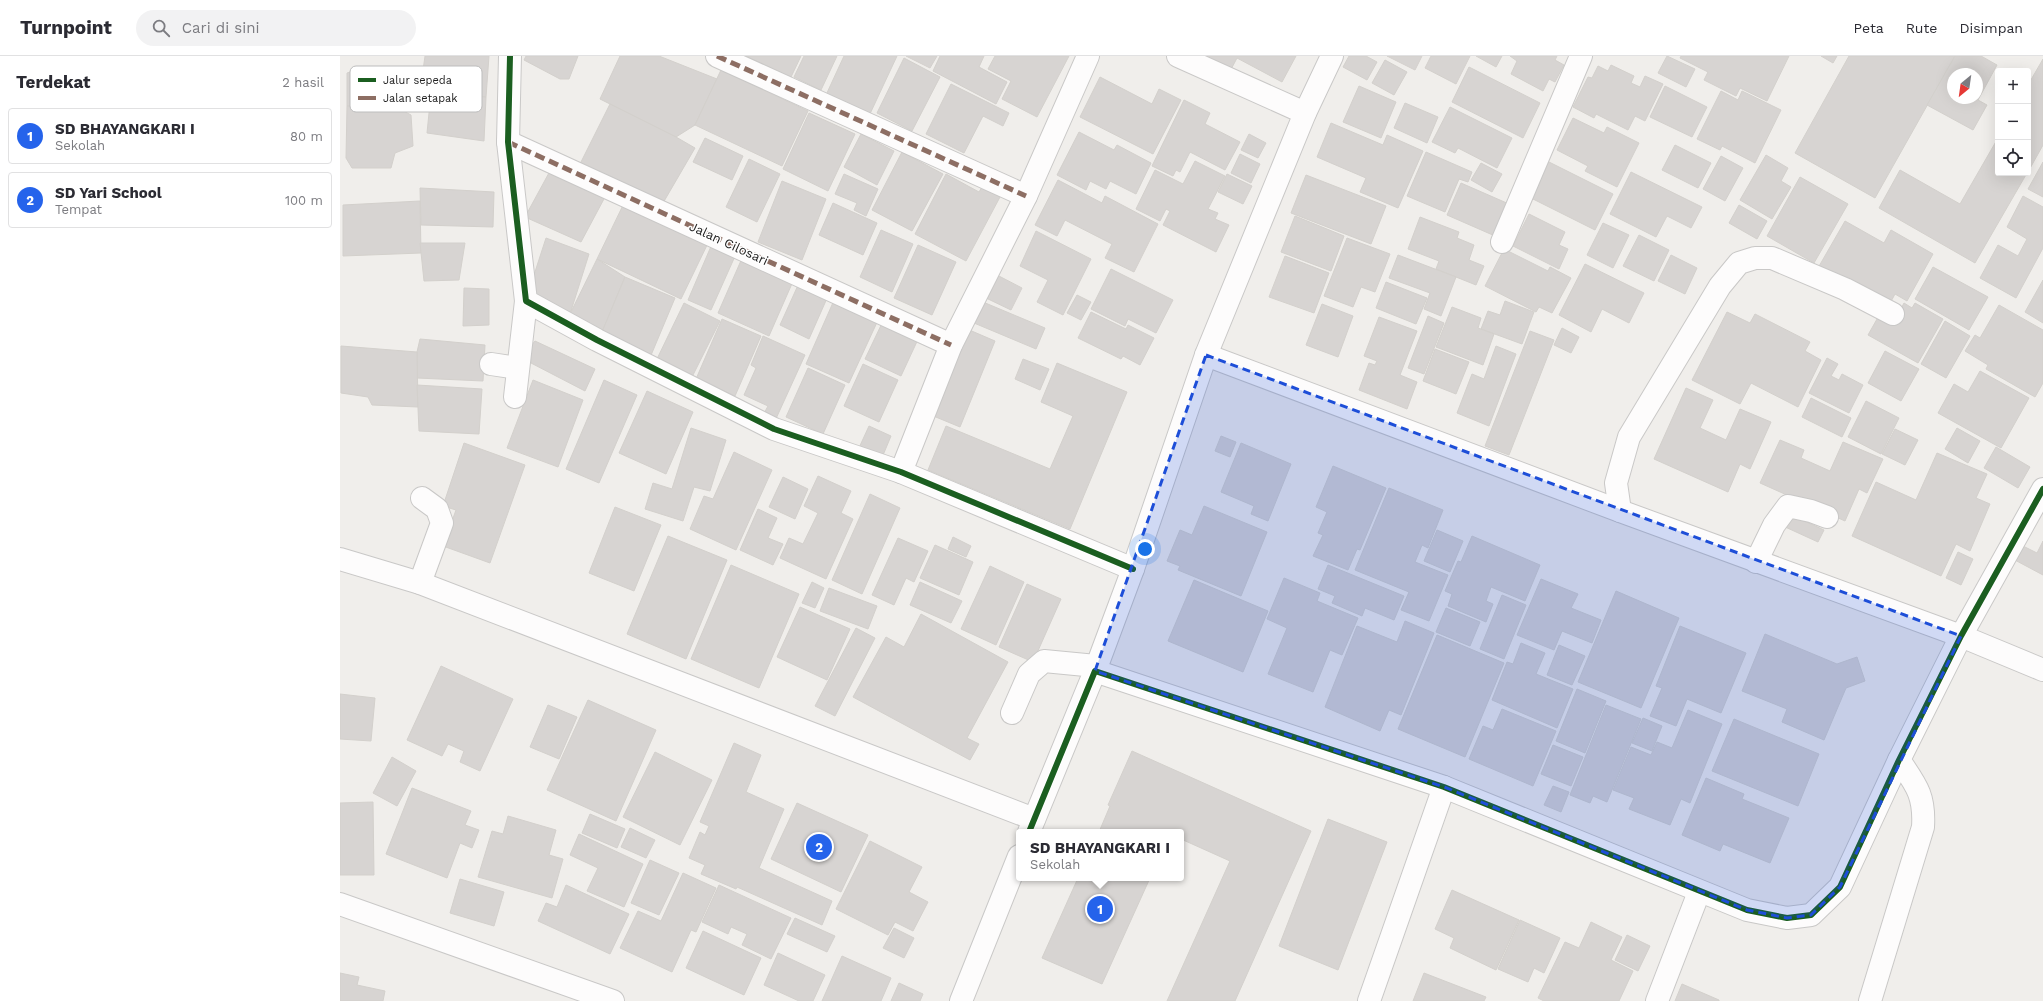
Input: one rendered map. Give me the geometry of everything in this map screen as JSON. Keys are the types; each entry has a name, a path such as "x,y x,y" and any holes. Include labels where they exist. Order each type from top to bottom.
{"street":[{"path":"510,56 508,142 526,301 515,397"},
{"path":"717,56 1026,196"},
{"path":"901,472 951,345 1026,196 1088,56"},
{"path":"1178,56 1305,113"},
{"path":"340,559 420,583 1031,826 1096,668 1133,569 1206,355 1305,113 1332,56"},
{"path":"1502,242 1582,56"},
{"name":"Jalan Cilosari","path":"508,142 951,345"},
{"path":"1620,511 1616,483 1630,437 1720,286 1739,263 1756,258 1772,258 1845,289 1893,314"},
{"path":"526,301 597,340 774,429 901,472 1133,569"},
{"path":"1206,355 1756,562 1961,636 2043,670"},
{"path":"491,364 518,368"},
{"path":"1012,713 1029,674 1044,661 1096,668 1444,787 1700,892 1753,912 1786,918 1811,915 1840,887 1899,760 1961,636 2043,489"},
{"path":"420,583 442,523 437,509 422,498"},
{"path":"1756,562 1774,525 1788,506 1811,511 1827,517"},
{"path":"1870,1001 1923,826 1924,808 1916,785 1899,760"},
{"path":"1369,1001 1444,787"},
{"path":"961,1001 1016,864"},
{"path":"1657,1001 1700,892"},
{"path":"340,904 613,1001"}],"highlighted area":[{"path":"1206,355 1961,636 1840,887 1811,915 1787,918 1747,910 1444,787 1095,671"}],"building":[{"path":"425,56 489,56 486,97 482,97 482,66 424,66"},
{"path":"526,56 578,56 569,79 560,79 524,60"},
{"path":"620,56 659,56 717,79 695,125 676,137 600,99"},
{"path":"746,56 801,56 791,77"},
{"path":"804,56 837,56 821,90 794,77"},
{"path":"844,56 897,56 869,116 826,95"},
{"path":"906,56 937,56 930,68"},
{"path":"940,56 984,56 979,67 1007,82 996,104 933,71"},
{"path":"995,56 1069,56 1037,117 1002,99 1011,81 988,69"},
{"path":"1202,56 1296,56 1282,82 1237,58 1228,75"},
{"path":"1349,56 1366,56 1377,62 1367,80 1343,67"},
{"path":"1387,56 1422,56 1415,70"},
{"path":"1431,56 1470,56 1456,84 1425,68"},
{"path":"1476,56 1502,56 1496,67"},
{"path":"1510,56 1557,56 1555,60 1564,65 1555,82 1549,79 1543,91 1511,74 1517,61"},
{"path":"1667,56 1695,69 1686,87 1658,73"},
{"path":"1681,56 1789,56 1767,101 1740,88 1736,96 1704,80 1708,72 1680,58"},
{"path":"1821,56 1837,56 1833,63"},
{"path":"1849,56 1955,56 1875,198 1795,153"},
{"path":"1955,56 1981,56 1997,65 1983,91 1983,68 1948,68"},
{"path":"904,58 940,77 912,131 877,113"},
{"path":"2043,59 2043,145 2031,167 2031,104 2031,80"},
{"path":"1385,60 1407,72 1394,95 1372,83"},
{"path":"1611,65 1634,76 1631,83 1640,87 1645,76 1663,84 1645,121 1635,116 1628,130 1596,114 1594,118 1573,107 1588,77 1592,78 1598,66 1608,71"},
{"path":"1469,67 1540,103 1523,138 1452,102"},
{"path":"721,70 808,111 782,166 695,125"},
{"path":"1947,70 1947,104 1983,104 1983,103 1987,105 1973,130 1927,105"},
{"path":"350,72 350,106 347,106 347,73"},
{"path":"1100,77 1152,104 1159,89 1181,100 1153,154 1080,117"},
{"path":"951,84 1009,113 1003,126 983,116 964,153 926,134"},
{"path":"1359,86 1396,102 1381,138 1343,122"},
{"path":"1665,86 1707,107 1692,137 1650,117"},
{"path":"1721,91 1738,100 1742,91 1781,110 1755,163 1722,146 1720,150 1697,139"},
{"path":"482,97 486,97 484,141 427,133 429,112 482,112"},
{"path":"1184,100 1210,113 1205,124 1240,142 1225,170 1190,152 1180,172 1176,170 1173,176 1152,166"},
{"path":"1405,103 1438,117 1427,143 1394,128"},
{"path":"610,104 695,148 663,203 580,164"},
{"path":"347,106 350,106 350,112 405,112 411,115 413,146 395,153 391,168 352,168 346,158"},
{"path":"1450,107 1512,138 1497,168 1458,148 1455,153 1432,142"},
{"path":"809,113 855,134 828,191 783,169"},
{"path":"1573,118 1604,133 1607,127 1639,143 1617,187 1585,171 1588,166 1557,150"},
{"path":"1331,123 1383,145 1387,135 1423,151 1398,208 1360,192 1366,178 1317,157"},
{"path":"1079,132 1114,150 1117,145 1151,163 1136,194 1110,181 1106,189 1090,181 1086,190 1057,175"},
{"path":"861,134 894,151 877,185 844,167"},
{"path":"1249,134 1266,143 1258,158 1241,150"},
{"path":"705,138 743,156 732,180 693,162"},
{"path":"1995,143 1995,176 2025,176 1975,263 1879,208 1900,170 1960,204"},
{"path":"1675,145 1711,163 1698,188 1662,170"},
{"path":"902,152 943,174 912,231 872,210"},
{"path":"1426,152 1472,172 1468,182 1459,179 1445,212 1407,196"},
{"path":"1240,154 1260,164 1251,183 1231,173"},
{"path":"1766,155 1788,168 1781,181 1791,187 1772,219 1740,200"},
{"path":"1721,156 1743,168 1725,201 1703,189"},
{"path":"749,159 780,174 757,222 726,207"},
{"path":"1545,160 1613,194 1595,230 1527,196"},
{"path":"1195,161 1225,176 1208,209 1218,213 1215,219 1229,225 1216,252 1163,225 1170,211 1166,209 1160,221 1136,209 1155,170 1183,184"},
{"path":"2043,162 2043,197 2028,189"},
{"path":"1481,163 1502,174 1492,192 1471,180"},
{"path":"550,171 605,197 581,242 525,217"},
{"path":"1631,172 1702,207 1691,228 1667,216 1656,237 1610,214"},
{"path":"844,174 878,189 866,216 854,210 857,203 835,194"},
{"path":"946,174 979,192 982,187 1000,197 966,261 915,234"},
{"path":"1227,174 1252,186 1243,204 1218,192"},
{"path":"1306,175 1386,206 1371,244 1291,213"},
{"path":"1800,177 1848,204 1814,263 1767,236"},
{"path":"1058,180 1102,203 1105,196 1158,224 1134,272 1105,258 1112,244 1065,220 1057,236 1035,225"},
{"path":"782,181 826,199 802,260 758,242"},
{"path":"1461,183 1509,204 1495,236 1447,215"},
{"path":"420,188 494,192 493,227 421,225"},
{"path":"2023,196 2043,207 2043,248 2016,298 1980,278 1998,245 2018,256 2027,239 2007,227"},
{"path":"626,199 710,239 681,299 597,259"},
{"path":"420,201 421,253 343,256 343,205"},
{"path":"833,203 877,223 863,255 819,235"},
{"path":"1739,205 1767,221 1757,239 1729,223"},
{"path":"1529,214 1565,232 1559,245 1568,249 1559,269 1513,246"},
{"path":"1295,216 1344,236 1331,271 1281,252"},
{"path":"1420,217 1459,232 1457,238 1474,245 1469,260 1484,266 1476,285 1436,269 1439,261 1408,249"},
{"path":"1845,221 1884,243 1891,230 1933,254 1907,301 1895,294 1888,307 1818,268"},
{"path":"1603,223 1629,235 1613,268 1587,255"},
{"path":"881,230 913,244 892,292 860,277"},
{"path":"1036,231 1091,259 1063,315 1037,302 1048,280 1020,266"},
{"path":"1639,235 1669,250 1654,281 1623,266"},
{"path":"546,238 589,254 570,314 529,298 534,275"},
{"path":"1347,238 1390,254 1375,292 1361,287 1353,307 1324,296"},
{"path":"420,243 465,243 459,280 424,281"},
{"path":"712,244 736,254 711,310 688,300"},
{"path":"918,245 956,262 932,315 894,298"},
{"path":"1504,249 1548,271 1550,267 1571,278 1552,313 1539,307 1536,312 1485,286"},
{"path":"1398,255 1456,277 1441,316 1424,309 1430,293 1389,278"},
{"path":"1671,255 1697,268 1685,294 1658,281"},
{"path":"743,256 794,279 769,336 718,313"},
{"path":"1285,256 1329,273 1314,313 1269,297"},
{"path":"597,259 625,277 603,330 570,314"},
{"path":"1585,264 1644,293 1629,323 1602,309 1591,332 1559,315"},
{"path":"1933,267 1988,297 1969,330 1915,299"},
{"path":"1111,269 1173,300 1156,333 1128,319 1125,326 1091,309"},
{"path":"997,275 1022,288 1011,310 986,298"},
{"path":"625,277 675,298 649,360 599,339"},
{"path":"2043,280 2043,323 2025,312"},
{"path":"1386,282 1427,298 1416,324 1376,308"},
{"path":"799,283 828,296 809,339 780,325"},
{"path":"464,288 489,289 489,325 463,326"},
{"path":"1077,295 1091,302 1081,320 1067,313"},
{"path":"835,298 879,318 849,383 806,364"},
{"path":"1505,301 1534,312 1522,344 1481,329 1488,311 1500,315"},
{"path":"983,302 1045,328 1036,349 974,323"},
{"path":"684,303 720,321 691,379 656,361"},
{"path":"1904,303 1912,308 1915,303 1943,319 1918,363 1868,335 1881,312 1895,320"},
{"path":"1322,304 1353,316 1338,357 1306,345"},
{"path":"1999,305 2043,330 2043,383 2035,397 1986,369 1988,365 1965,351 1975,335 1980,338"},
{"path":"1452,307 1481,318 1478,328 1494,334 1483,365 1436,347"},
{"path":"1091,312 1126,329 1128,325 1154,338 1140,365 1123,356 1121,359 1078,338"},
{"path":"1727,312 1750,323 1755,314 1810,342 1805,351 1821,360 1798,407 1751,383 1740,404 1692,380"},
{"path":"1428,316 1444,323 1424,374 1408,368"},
{"path":"1379,317 1417,331 1400,375 1417,382 1407,409 1359,390 1369,363 1375,365 1377,361 1364,356"},
{"path":"722,319 761,336 735,396 696,379"},
{"path":"884,319 920,335 901,376 865,359"},
{"path":"1945,321 1970,336 1946,378 1921,364"},
{"path":"1562,328 1579,337 1571,353 1554,345"},
{"path":"967,329 995,341 960,427 931,415"},
{"path":"1530,331 1554,340 1509,455 1485,446"},
{"path":"763,336 805,355 774,423 762,417 768,406 744,395 756,368 751,365"},
{"path":"420,339 485,345 483,381 417,378 417,352"},
{"path":"535,341 595,369 585,391 531,363 530,347"},
{"path":"341,346 417,352 418,407 372,405 368,397 341,393"},
{"path":"1496,346 1516,354 1489,426 1457,413 1472,374 1484,379"},
{"path":"1435,349 1469,362 1456,394 1423,381"},
{"path":"1885,351 1919,369 1901,401 1868,383"},
{"path":"1827,358 1838,364 1831,376 1839,380 1842,374 1863,385 1849,413 1809,393"},
{"path":"1023,359 1049,369 1040,390 1015,379"},
{"path":"1057,363 1127,392 1070,529 928,470 946,426 1050,469 1073,416 1041,402"},
{"path":"863,364 898,380 879,422 844,406"},
{"path":"808,368 845,385 823,434 786,417"},
{"path":"1980,371 2029,398 2001,448 1938,413 1954,384 1968,392"},
{"path":"533,380 583,400 558,467 507,448"},
{"path":"604,380 637,395 599,483 566,469"},
{"path":"417,385 482,389 479,434 419,431"},
{"path":"1686,388 1713,400 1700,428 1726,440 1740,409 1771,422 1750,469 1740,464 1728,492 1654,459"},
{"path":"647,391 693,412 666,474 619,453"},
{"path":"1811,398 1851,418 1842,437 1802,417"},
{"path":"1866,401 1899,418 1881,454 1848,437"},
{"path":"869,426 891,436 881,460 858,450"},
{"path":"691,428 726,440 710,491 694,487 683,521 645,509 653,483 672,489"},
{"path":"1957,428 1980,441 1968,463 1945,449"},
{"path":"1895,429 1918,440 1905,465 1882,454"},
{"path":"1221,436 1236,442 1230,457 1215,451"},
{"path":"1780,440 1804,450 1801,458 1830,471 1843,442 1883,459 1867,493 1859,489 1845,521 1760,483"},
{"path":"464,443 525,465 490,563 443,546 456,510 443,506"},
{"path":"1241,443 1291,464 1268,521 1251,514 1254,506 1221,492"},
{"path":"1996,447 2030,467 2018,488 1984,468"},
{"path":"734,452 772,470 736,550 690,529 704,496 713,499"},
{"path":"1937,453 1987,474 1976,498 1990,504 1970,551 1956,544 1941,576 1852,536 1876,482 1916,500"},
{"path":"1333,466 1386,488 1360,550 1357,549 1348,570 1313,556 1323,535 1318,533 1327,512 1316,507"},
{"path":"818,476 851,491 841,513 853,519 826,579 780,558 789,538 803,544 818,513 804,506"},
{"path":"783,477 808,489 795,519 769,507"},
{"path":"1389,488 1443,510 1428,548 1422,545 1415,562 1448,575 1429,621 1401,610 1409,592 1355,570"},
{"path":"870,494 900,508 862,594 832,580"},
{"path":"1204,506 1267,532 1241,596 1178,570 1180,566 1167,561 1180,530 1192,535"},
{"path":"615,507 661,525 634,591 589,573"},
{"path":"758,509 777,518 768,538 783,544 773,565 740,550"},
{"path":"1789,514 1824,530 1818,542 1783,526"},
{"path":"1437,530 1463,541 1450,572 1424,561"},
{"path":"668,536 727,560 686,659 627,634"},
{"path":"1472,536 1540,565 1525,601 1491,587 1486,601 1493,604 1486,622 1448,606 1452,594 1445,591 1458,561 1461,562"},
{"path":"953,537 971,546 966,557 948,549"},
{"path":"898,538 928,551 914,582 906,578 894,605 872,595"},
{"path":"2043,541 2043,575 2013,559 2021,545 2037,553"},
{"path":"935,545 973,562 959,595 920,578"},
{"path":"1958,552 1973,559 1961,585 1946,578"},
{"path":"731,565 799,594 759,688 691,659"},
{"path":"1328,565 1404,596 1394,620 1365,608 1362,616 1332,603 1335,596 1318,589"},
{"path":"990,566 1024,582 996,645 961,629"},
{"path":"1284,578 1320,593 1317,601 1358,618 1342,655 1330,650 1313,692 1268,674 1287,628 1267,619"},
{"path":"1541,579 1578,594 1571,608 1601,620 1592,643 1562,631 1554,650 1517,635"},
{"path":"1194,580 1268,611 1243,672 1168,641"},
{"path":"812,582 824,588 815,608 802,603"},
{"path":"920,582 962,601 951,623 910,605"},
{"path":"1027,584 1061,599 1033,662 999,647"},
{"path":"829,588 877,606 868,629 820,611"},
{"path":"1616,591 1679,618 1641,708 1578,682"},
{"path":"1502,595 1526,605 1504,659 1480,649"},
{"path":"800,607 850,629 827,680 777,657"},
{"path":"1446,608 1480,622 1470,646 1436,632"},
{"path":"921,614 1008,662 967,738 979,744 970,760 853,697 886,637 904,647"},
{"path":"1405,621 1434,633 1401,715 1389,710 1380,731 1325,707 1357,626 1397,642"},
{"path":"1680,626 1746,653 1721,713 1687,699 1676,726 1650,716 1662,688 1656,686"},
{"path":"856,628 875,638 835,716 815,706"},
{"path":"1765,634 1837,664 1857,657 1865,681 1846,688 1824,740 1782,722 1787,709 1742,691"},
{"path":"1437,635 1504,663 1465,757 1398,729"},
{"path":"1521,643 1545,653 1536,674 1573,689 1557,728 1492,700 1507,662 1513,664"},
{"path":"1559,645 1585,656 1572,685 1547,675"},
{"path":"441,666 513,699 480,771 460,762 464,751 448,744 442,756 407,740"},
{"path":"1577,689 1606,701 1585,753 1556,741"},
{"path":"340,694 375,698 371,741 340,739"},
{"path":"588,700 656,730 616,821 547,790"},
{"path":"548,705 577,717 559,759 530,747"},
{"path":"1606,705 1641,719 1607,802 1593,796 1590,803 1570,795"},
{"path":"1502,709 1556,731 1533,786 1469,759 1483,726 1493,730"},
{"path":"1688,710 1722,724 1690,803 1681,799 1670,825 1629,809 1634,798 1613,790 1631,747 1651,755 1657,742 1672,748"},
{"path":"1643,718 1662,726 1652,751 1632,743"},
{"path":"1734,719 1819,754 1798,806 1712,771"},
{"path":"734,743 761,755 746,792 784,809 759,868 832,901 822,925 737,887 736,889 701,874 705,865 689,858 700,832 705,835 709,826 700,822"},
{"path":"1553,745 1583,757 1571,786 1541,774"},
{"path":"1132,751 1311,831 1235,1001 1167,1001 1230,861 1184,840 1184,829 1100,829 1110,806 1108,805"},
{"path":"655,752 712,780 680,845 623,817"},
{"path":"392,757 416,771 397,806 373,793"},
{"path":"1706,778 1744,794 1742,799 1789,818 1770,863 1723,844 1720,851 1682,835"},
{"path":"1553,786 1569,792 1561,812 1544,805"},
{"path":"412,788 471,811 465,825 479,830 472,848 460,843 447,878 386,854"},
{"path":"373,802 374,875 340,875 340,803"},
{"path":"797,803 868,835 841,892 771,859"},
{"path":"590,814 625,829 617,848 582,833"},
{"path":"508,816 556,830 549,855 563,859 552,898 478,877 492,831 503,834"},
{"path":"1328,819 1387,842 1338,970 1279,946"},
{"path":"630,828 655,840 646,858 621,847"},
{"path":"579,834 643,864 624,907 587,891 598,868 570,855"},
{"path":"870,841 922,867 909,892 928,902 913,931 895,922 888,935 836,909"},
{"path":"650,860 679,873 659,915 631,903"},
{"path":"683,873 716,888 696,932 691,930 672,972 620,948 638,911 661,921"},
{"path":"460,879 504,892 494,926 450,913"},
{"path":"1077,881 1149,881 1102,984 1042,958"},
{"path":"566,885 629,914 610,954 538,921 546,903 557,907"},
{"path":"719,885 791,918 771,959 742,945 747,934 731,927 728,934 702,922"},
{"path":"1452,890 1519,920 1496,970 1450,948 1454,938 1435,929"},
{"path":"795,918 835,936 827,952 787,934"},
{"path":"1520,920 1560,938 1544,973 1534,968 1528,982 1498,969"},
{"path":"1591,922 1622,937 1611,960 1633,971 1619,1001 1544,1001 1538,998 1565,942 1579,948"},
{"path":"894,928 914,938 904,958 883,948"},
{"path":"703,931 761,958 744,995 686,968"},
{"path":"1627,935 1650,946 1638,971 1615,960"},
{"path":"778,953 825,975 813,1001 799,1001 764,985"},
{"path":"842,956 891,978 881,1001 822,1001"},
{"path":"340,973 359,977 357,985 385,991 383,1001 340,1001"},
{"path":"1424,973 1486,997 1484,1001 1413,1001"},
{"path":"899,983 923,994 920,1001 891,1001"},
{"path":"1682,984 1719,1000 1719,1001 1675,1001"}],"marked path":[{"path":"717,56 1026,196"},
{"path":"508,142 951,345"}],"cycle path":[{"path":"510,56 508,142 526,301 597,340 774,429 901,472 1133,569"},
{"path":"1030,829 1095,671 1444,787 1747,910 1787,918 1811,915 1840,887 1899,760 1961,636 2043,489"}],"place":[{"name":"SD Yari School","path":"819,847"},
{"name":"SD BHAYANGKARI I","path":"1100,909"}]}
